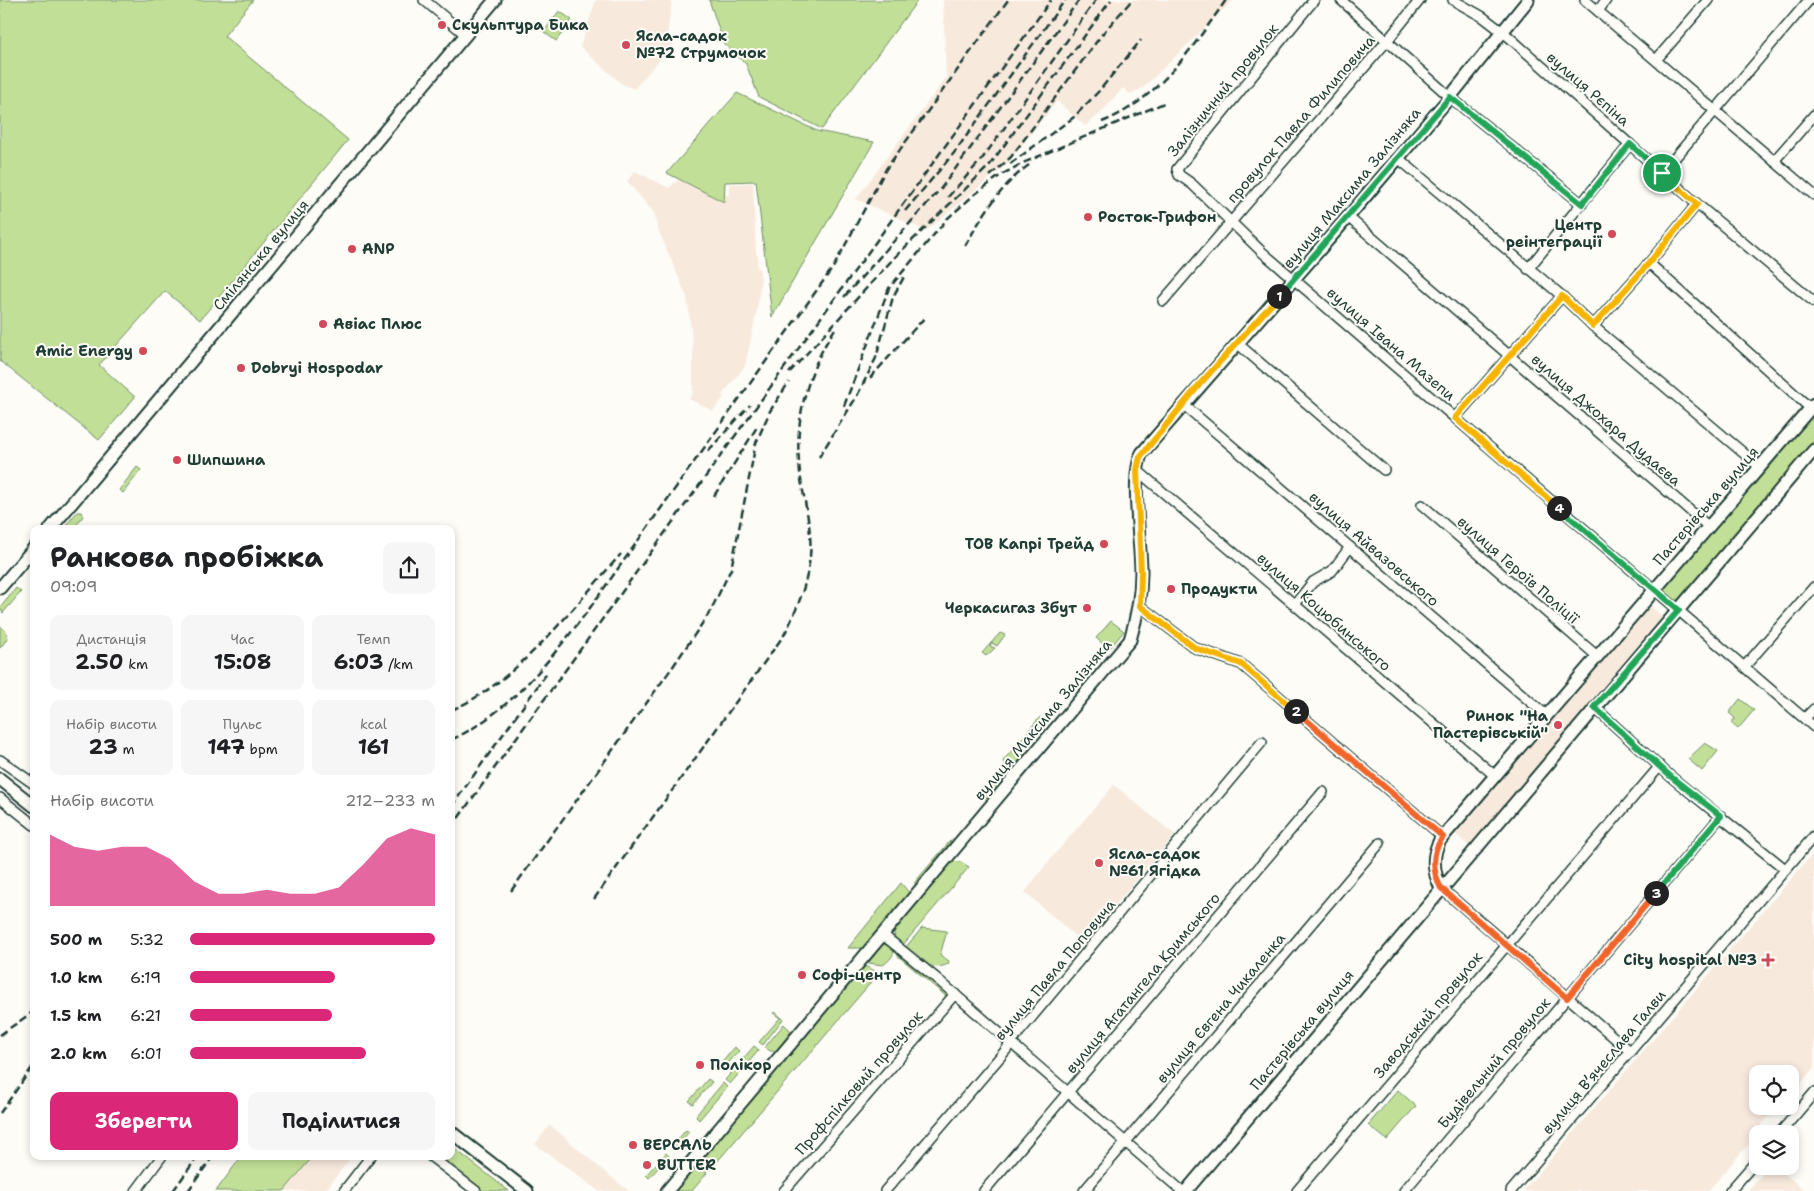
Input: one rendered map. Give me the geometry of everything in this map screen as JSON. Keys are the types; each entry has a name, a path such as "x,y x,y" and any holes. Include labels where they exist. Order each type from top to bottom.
{"main road":[{"name":"Смілянська вулиця","path":"53,525 495,0"},
{"name":"вулиця Максима Залізняка","path":"667,1191 983,814 1116,659 1130,640 1140,606 1141,573 1137,470 1142,453 1348,217 1450,97 1528,0"},
{"name":"Пастерівська вулиця","path":"1441,888 1434,855 1443,837 1654,589 1812,409"},
{"name":"Пастерівська вулиця","path":"1186,1191 1594,707 1814,450"},
{"path":"0,588 30,553"},
{"path":"0,779 30,803"},
{"path":"455,1135 527,1191"}],"street":[{"path":"424,0 466,35"},
{"name":"Залізничний провулок","path":"1179,175 1177,169 1314,0"},
{"path":"1341,0 1450,97 1582,204"},
{"name":"провулок Павла Филиповича","path":"1163,301 1388,41 1420,0"},
{"name":"вулиця Рєпіна","path":"1453,0 1483,18 1503,33 1697,204 1814,302"},
{"path":"1584,0 1814,195"},
{"path":"1598,11 1606,0"},
{"path":"1656,60 1708,0"},
{"path":"1662,173 1809,0"},
{"path":"1774,161 1814,115"},
{"path":"1528,269 1630,144"},
{"path":"1398,158 1562,296 1593,326 1760,467"},
{"name":"вулиця Івана Мазепи","path":"1179,175 1192,184 1261,251 1814,727"},
{"path":"1593,326 1649,263 1697,204"},
{"name":"вулиця Джохара Дудаєва","path":"1348,217 1508,356 1524,367 1709,526"},
{"path":"1649,263 1812,409"},
{"path":"1455,418 1562,296"},
{"path":"1237,343 1384,470"},
{"name":"вулиця Айвазовського","path":"1184,405 1546,715"},
{"name":"вулиця Коцюбинського","path":"1137,470 1494,775"},
{"name":"вулиця Героїв Поліції","path":"1422,505 1597,656"},
{"path":"1294,604 1313,582 1332,571 1350,547"},
{"path":"1745,666 1814,587"},
{"path":"1140,606 1195,648 1241,664 1443,837"},
{"path":"1594,707 1660,766 1785,870"},
{"path":"1804,718 1814,709"},
{"name":"вулиця Павла Поповича","path":"886,1191 1262,742"},
{"path":"0,760 30,781"},
{"name":"Заводський провулок","path":"1297,1191 1505,945 1660,766"},
{"name":"вулиця Агатангела Кримського","path":"984,1191 1322,792"},
{"path":"0,798 30,821"},
{"name":"Будівельний провулок","path":"1404,1191 1721,816"},
{"name":"вулиця Вʼячеслава Галви","path":"1511,1191 1814,836"},
{"name":"вулиця Євгена Чикаленка","path":"1084,1191 1380,843"},
{"path":"1441,888 1630,1052"},
{"path":"883,935 955,994 1182,1191"},
{"name":"Профспілковий провулок","path":"784,1191 955,994"},
{"path":"1787,1125 1814,1094"},
{"path":"136,1191 159,1160"},
{"path":"344,1191 368,1160"},
{"path":"435,1160 476,1191"},
{"path":"1730,1191 1749,1169"}],"shaded area":[{"name":"Ясла-садок №72 Струмочок","path":"596,0 672,0 667,37 674,43 634,89 622,84 580,47"},
{"path":"943,0 1233,0 1143,88 1130,94 1123,88 1100,114 1085,126 1057,101 1008,163 926,231 856,199 946,78"},
{"path":"635,171 669,188 680,178 729,196 729,184 753,183 756,254 758,255 757,268 759,268 761,278 757,310 745,366 722,395 724,397 713,411 689,399 693,393 693,346 687,297 657,227 654,213 627,181"},
{"name":"Ринок \"На Пастерівській\"","path":"1648,604 1665,619 1469,846 1452,831"},
{"name":"Ясла-садок №61 Ягідка","path":"1114,785 1175,835 1083,943 1025,892 1048,862"},
{"name":"City hospital №3","path":"1814,852 1814,1068 1799,1086 1799,1065 1749,1065 1749,1115 1774,1115 1772,1117 1769,1116 1761,1125 1749,1125 1749,1144 1708,1191 1523,1191"},
{"path":"550,1125 629,1191 599,1191 535,1144"},
{"path":"310,1160 349,1160 325,1191 284,1191"},
{"path":"1762,1175 1787,1175 1804,1191 1748,1191"}],"green space":[{"path":"0,0 253,0 224,36 348,140 200,320 165,291 99,365 135,397 99,440 0,361"},
{"path":"709,0 918,0 822,129 759,97 746,64 724,44"},
{"path":"559,11 572,20 556,41 544,32"},
{"path":"737,93 817,131 874,142 772,317 756,181 725,182 724,202 667,173"},
{"path":"1808,416 1814,417 1814,444 1680,600 1673,600 1662,588"},
{"path":"137,467 141,470 123,493 119,490"},
{"path":"77,512 81,512 83,516 77,525 66,525"},
{"path":"16,588 21,592 3,613 0,608"},
{"path":"1111,621 1124,631 1109,649 1096,638"},
{"path":"0,626 6,631 8,638 0,648"},
{"path":"1000,633 1005,635 997,646 992,643 990,646 995,648 986,656 982,653"},
{"path":"1740,699 1754,710 1738,729 1731,723 1735,718 1729,713"},
{"path":"1040,717 1047,723 1033,740 1030,738 1022,748 1026,753 1013,768 1010,777 988,801 986,800 985,795 1008,768 1003,761"},
{"path":"1705,743 1718,751 1702,771 1688,759"},
{"path":"950,841 953,843 915,886 915,882"},
{"path":"952,861 961,862 969,867 902,946 895,940 894,931"},
{"path":"901,883 910,894 865,948 848,948"},
{"path":"922,928 947,931 940,955 949,961 948,964 936,967 930,966 905,948"},
{"path":"883,944 894,948 891,958 883,965 868,963"},
{"path":"900,952 950,994 948,998 897,955"},
{"path":"865,966 879,973 710,1170 699,1161"},
{"path":"775,1012 783,1019 763,1045 759,1042 780,1018 773,1013"},
{"path":"784,1024 791,1031 778,1051 770,1051 765,1047"},
{"path":"754,1046 759,1050 730,1084 725,1080"},
{"path":"735,1047 739,1051 722,1070 718,1067"},
{"path":"708,1079 712,1082 693,1104 689,1101"},
{"path":"723,1083 727,1087 699,1120 696,1117 697,1114"},
{"path":"1398,1090 1416,1106 1387,1140 1368,1125"},
{"path":"686,1130 689,1132 673,1150 670,1148"},
{"path":"455,1149 509,1191 481,1191 441,1160 455,1160"},
{"path":"666,1153 669,1156 649,1178 646,1175"},
{"path":"239,1160 310,1160 284,1191 216,1191"},
{"path":"696,1165 707,1173 692,1191 674,1191"}],"railway":[{"path":"455,738 472,729 510,700 558,649 587,612 834,266 886,169 1008,0"},
{"path":"455,822 1051,0"},
{"path":"905,211 954,153 1065,0"},
{"path":"844,297 942,187 1079,0"},
{"path":"948,197 982,159 1096,0"},
{"path":"789,373 894,258 989,166 1111,0"},
{"path":"990,176 1011,157 1103,33 1132,0"},
{"path":"1102,122 1122,112 1157,86 1201,36 1226,0"},
{"path":"1010,164 1074,117 1099,91 1141,40"},
{"path":"844,406 889,288 948,218 1001,175 1023,163 1164,103"},
{"path":"965,246 994,200 1021,171 1032,163"},
{"path":"819,457 857,396 876,358 893,297 904,277"},
{"path":"870,378 926,316"},
{"path":"594,899 784,635 793,616 804,587 810,556 810,533 800,474 799,427 811,376 835,329"},
{"path":"511,891 710,612 731,569 756,443 770,411 789,382"},
{"path":"708,451 750,405"},
{"path":"714,496 757,427"},
{"path":"455,708 475,698 499,682 521,663 564,619 621,554"},
{"path":"455,801 547,673"},
{"path":"0,1035 30,1014"},
{"path":"0,1113 30,1071"},
{"path":"173,1191 195,1160"},
{"path":"188,1191 210,1160"}],"place":[{"name":"Cкульптура Бика","path":"442,25"},
{"name":"Ясла-садок №72 Струмочок","path":"626,45"},
{"name":"Росток-Грифон","path":"1088,217"},
{"name":"Центр реінтеграції","path":"1612,234"},
{"name":"ANP","path":"352,249"},
{"name":"Авіас Плюс","path":"323,324"},
{"name":"Amic Energy","path":"143,351"},
{"name":"Dobryi Hospodar","path":"241,368"},
{"name":"Шипшина","path":"177,460"},
{"name":"ТОВ Капрі Трейд","path":"1104,544"},
{"name":"Продукти","path":"1171,589"},
{"name":"Черкасигаз Збут","path":"1087,608"},
{"name":"Ринок \"На Пастерівській\"","path":"1558,725"},
{"name":"Ясла-садок №61 Ягідка","path":"1099,863"},
{"name":"City hospital №3","path":"1768,960"},
{"name":"Софі-центр","path":"802,975"},
{"name":"Полікор","path":"700,1065"},
{"name":"ВЕРСАЛЬ","path":"633,1145"},
{"name":"BUTTER","path":"647,1165"}],"route":[{"path":"1450,97 1582,204 1630,144 1662,173 1697,204 1649,263 1593,326 1562,296 1455,418 1679,610 1594,707 1670,776 1721,816 1567,998 1441,888 1434,864 1434,850 1443,837 1241,664 1195,648 1140,606 1141,573 1137,470 1142,453 1200,384 1295,279 1450,97"}]}
